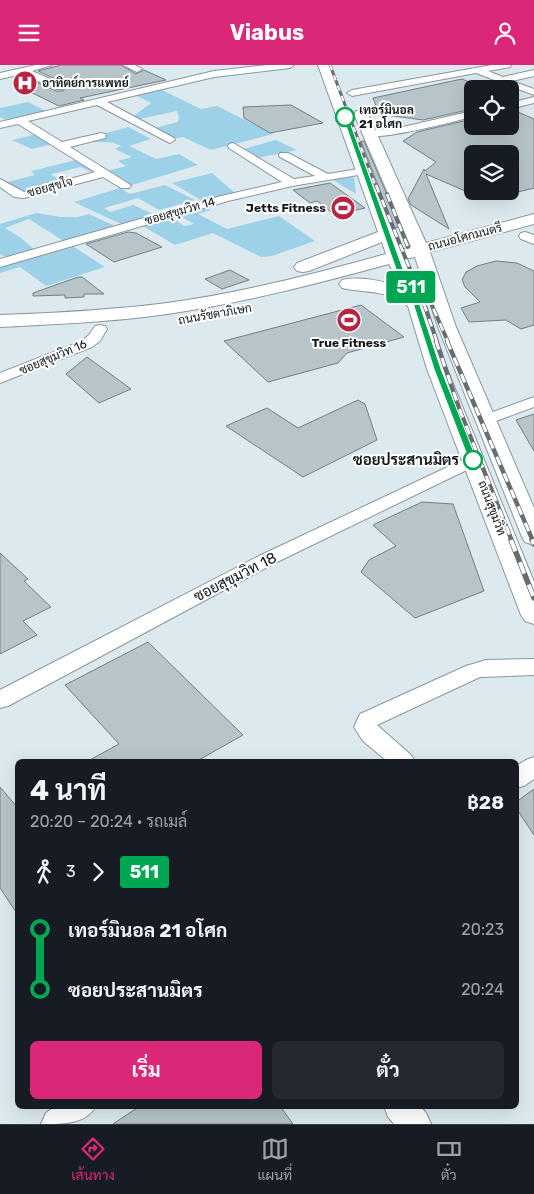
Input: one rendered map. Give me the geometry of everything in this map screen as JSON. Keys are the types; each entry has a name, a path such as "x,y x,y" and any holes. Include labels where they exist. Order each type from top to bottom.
{"main road":[{"name":"ถนนสุขุมวิท","path":"324,65 398,263 410,284 437,369 534,615"},
{"name":"ถนนสุขุมวิท","path":"350,87 423,255 447,327 534,537"},
{"name":"ถนนอโศกมนตรี","path":"423,255 473,235 534,219"},
{"path":"409,223 441,233 473,235"},
{"path":"221,299 387,234"},
{"name":"ถนนอโศกมนตรี","path":"423,255 531,237"},
{"name":"ถนนรัชดาภิเษก","path":"0,335 100,329 197,319 348,284 398,263 423,255"},
{"name":"ถนนรัชดาภิเษก","path":"0,321 88,317 148,310 221,299 398,263"},
{"path":"348,284 388,288 402,293 416,303"},
{"path":"148,310 171,314 237,302 248,305 240,310"}],"street":[{"path":"0,76 48,65"},
{"path":"127,65 137,69"},
{"path":"0,125 231,71 290,65"},
{"path":"350,87 506,65"},
{"path":"476,70 501,80 534,73"},
{"path":"23,71 60,87"},
{"path":"519,87 534,92"},
{"path":"98,101 170,140"},
{"path":"519,104 532,102"},
{"path":"370,134 391,133 464,116"},
{"path":"19,120 126,186"},
{"path":"60,146 101,136"},
{"path":"233,146 292,183"},
{"path":"284,155 326,177"},
{"name":"ซอยสุขุมวิท 14","path":"0,263 210,202 292,183 364,171"},
{"name":"ซอยสุขใจ","path":"0,182 16,193 24,195 104,173"},
{"name":"ซอยสุขุมวิท 16","path":"0,378 87,344 95,338 100,329"},
{"path":"485,420 534,402"},
{"name":"ซอยสุขุมวิท 18","path":"0,700 266,560 473,460"},
{"path":"401,759 371,735 365,727 368,720 474,671 486,668 534,667"},
{"path":"519,777 534,765"},
{"path":"57,1124 77,1109"},
{"path":"402,1109 415,1124"}],"shaded area":[{"path":"158,88 201,109 217,106 273,134 211,150 183,137 172,139 151,129 178,122 177,111 135,120 131,118 151,103 133,94"},
{"path":"28,102 48,112 9,122 0,117 0,108"},
{"path":"128,127 151,139 129,146 156,159 179,154 198,165 129,186 107,171 126,166 118,161 132,157 115,149 121,146 90,140 99,135"},
{"path":"37,134 53,144 32,149 12,140"},
{"path":"276,140 297,150 257,158 243,149"},
{"path":"76,160 99,172 94,174 81,167 51,174 63,183 25,194 3,183 35,175 31,171"},
{"path":"212,173 234,192 286,182 204,202 172,183"},
{"path":"347,176 354,178 356,194 330,178"},
{"path":"165,185 195,200 159,210 138,198 104,208 110,212 133,205 155,215 123,225 74,202 120,188 130,194"},
{"path":"204,206 211,210 198,214 227,229 279,216 315,241 272,256 261,257 213,233 175,245 141,225 170,216 184,226 194,224 177,214"},
{"path":"36,213 61,217 78,217 89,214 117,227 65,242 29,219 5,228 21,238 36,251 13,257 0,254 0,224"},
{"path":"71,245 105,267 46,286 20,267 0,273 0,266"}],"building":[{"path":"61,65 121,65 136,74 144,70 166,80 80,98 84,100 59,106 14,84 32,80 56,91 63,91 65,89 64,83 38,71"},
{"path":"464,80 464,111 423,120 379,114 373,98"},
{"path":"291,105 323,123 270,133 244,118 243,107"},
{"path":"519,113 534,119 534,188 519,192 519,145 464,145 464,191 426,174 449,229 411,205 408,199 424,169 425,171 436,162 403,141 417,132 464,121 464,135 519,135"},
{"path":"361,141 364,141 401,227 394,228"},
{"path":"330,183 365,208 335,215 317,201 310,203 293,190"},
{"path":"128,232 136,233 162,247 114,262 86,244"},
{"path":"496,261 517,263 534,271 534,325 521,329 506,320 469,322 461,308 480,302 465,287 462,280 466,272 477,266"},
{"path":"230,270 249,280 222,289 205,279"},
{"path":"82,277 104,294 84,294 84,297 65,298 65,295 33,296 33,293"},
{"path":"361,305 404,337 347,353 338,363 268,382 224,341"},
{"path":"87,357 131,389 99,403 66,374"},
{"path":"358,400 365,404 377,440 303,477 226,426 267,408 298,428"},
{"path":"534,414 534,451 516,420"},
{"path":"422,502 453,504 484,591 415,618 361,572 369,560 396,546 373,525"},
{"path":"0,553 28,579 24,581 51,607 23,621 37,635 0,654"},
{"path":"148,642 243,735 201,759 92,759 119,744 65,685"},
{"path":"0,787 15,804 15,910 0,888"},
{"path":"534,789 534,835 519,812 519,800"},
{"path":"136,1109 282,1109 293,1124 113,1124"}],"railway":[{"path":"330,65 376,187"},
{"path":"376,185 424,304 437,342"},
{"path":"387,194 408,247"},
{"path":"427,294 448,342"},
{"path":"436,341 459,408 512,541"},
{"path":"447,341 533,541"},
{"path":"511,540 534,598"},
{"path":"532,540 534,544"}],"bus line":[{"name":"511","path":"345,117 400,269 410,284 437,369 473,460"}],"place":[{"name":"อาทิตย์การแพทย์","path":"25,83"},
{"name":"เทอร์มินอล 21 อโศก","path":"345,117"},
{"name":"Jetts Fitness","path":"343,208"},
{"name":"True Fitness","path":"349,320"},
{"name":"ซอยประสานมิตร","path":"473,460"}]}
